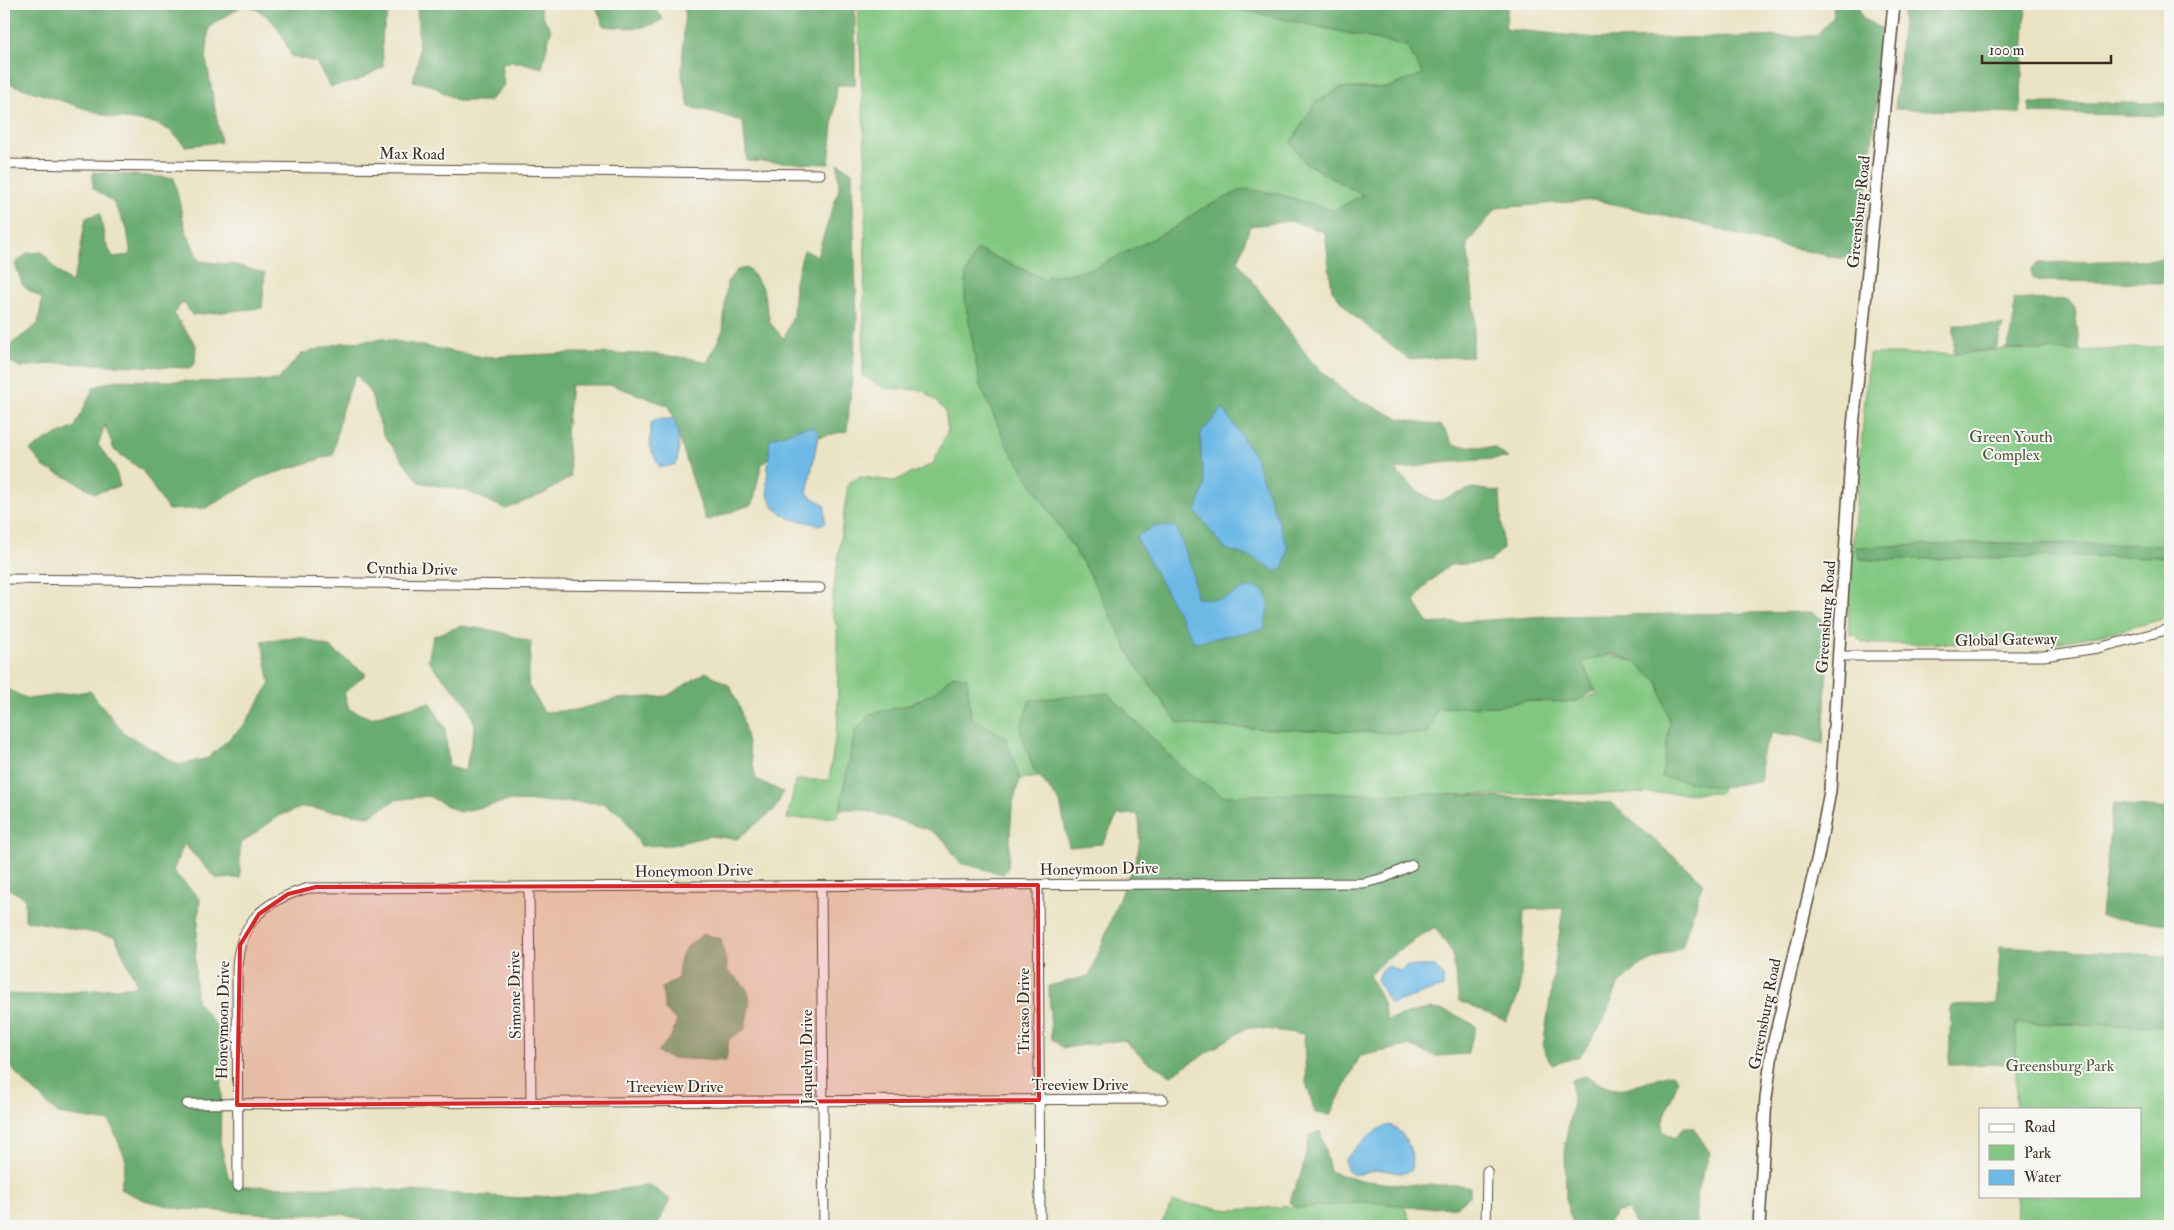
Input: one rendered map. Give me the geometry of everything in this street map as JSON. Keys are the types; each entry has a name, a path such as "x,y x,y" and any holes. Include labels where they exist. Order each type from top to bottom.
{"main road":[{"name":"Greensburg Road","path":"1759,1226 1770,1069 1783,998 1828,809 1840,656 1853,427 1894,4"}],"street":[{"name":"Max Road","path":"4,164 820,174"},
{"name":"Cynthia Drive","path":"4,579 820,588"},
{"name":"Global Gateway","path":"1840,656 2044,656 2098,648 2170,629"},
{"name":"Honeymoon Drive","path":"238,1186 236,1105 239,952 242,937 249,924 270,904 288,894 316,887 821,887 1364,882 1384,878 1412,865"},
{"name":"Tricaso Drive","path":"1038,885 1040,1226"},
{"name":"Jaquelyn Drive","path":"821,887 824,1226"},
{"name":"Simone Drive","path":"529,888 531,1103"},
{"name":"Treeview Drive","path":"187,1104 1162,1099"},
{"path":"1486,1226 1487,1171"}],"highlighted area":[{"path":"1038,885 1039,1100 237,1105 240,945 259,914 288,894 316,887"}],"green space":[{"path":"4,4 245,4 209,27 206,59 221,142 185,146 171,131 155,123 111,117 4,82"},
{"path":"245,4 391,4 382,34 383,67 357,81 330,87 316,62 291,56 275,24 263,13"},
{"path":"417,4 539,4 542,15 551,30 542,68 520,62 501,63 504,85 489,101 458,101 431,85 413,81 419,56"},
{"path":"595,4 650,4 663,19 642,27 604,26"},
{"path":"685,4 855,4 855,85 837,85 829,164 747,161 743,122 713,112 689,107 682,75"},
{"path":"858,4 1214,4 1407,46 1423,74 1386,88 1341,88 1315,103 1304,162 1363,195 1334,210 1201,209 1176,227 1093,269 1042,278 977,249 966,275 965,299 980,385 1008,447 1088,571 1134,662 1178,723 1212,727 1429,734 1435,708 1496,706 1526,701 1572,702 1597,694 1582,662 1606,655 1634,661 1658,682 1670,723 1662,776 1722,788 1720,793 1222,796 1182,768 1108,693 1032,767 1039,777 1020,779 1005,737 971,718 967,678 953,676 933,693 909,705 870,714 855,731 838,817 787,819 796,780 829,780 838,719 837,627 831,610 848,483 861,477 894,481 933,464 948,430 945,410 923,390 884,388 863,376 866,178"},
{"path":"1214,4 1508,4 1505,29 1606,39 1816,36 1832,18 1834,4 1857,4 1863,19 1885,30 1860,252 1843,259 1764,242 1682,219 1595,200 1497,208 1467,244 1475,315 1472,356 1408,359 1353,315 1332,290 1325,232 1290,221 1250,226 1238,262 1312,362 1348,395 1398,418 1442,426 1454,445 1495,448 1508,458 1440,463 1395,470 1415,489 1435,502 1473,488 1500,492 1503,549 1490,562 1450,565 1427,584 1414,601 1429,624 1547,616 1812,612 1826,622 1827,666 1823,744 1798,736 1772,733 1761,756 1761,780 1722,788 1662,777 1670,723 1658,682 1634,661 1611,654 1582,662 1595,691 1572,702 1526,701 1496,706 1436,708 1429,734 1212,727 1178,723 1134,662 1088,571 1008,447 980,385 965,299 966,275 977,249 1042,278 1093,269 1176,227 1201,209 1244,189 1274,193 1334,210 1363,195 1304,162 1291,142 1315,103 1341,88 1386,88 1423,74 1407,46"},
{"path":"1904,4 2026,4 2020,113 1895,109"},
{"path":"2029,103 2170,103 2170,116 2030,113"},
{"path":"838,163 852,172 857,320 847,431 780,445 761,466 753,504 706,521 669,406 612,385 571,385 566,432 571,477 543,494 506,509 467,491 419,482 383,434 371,394 356,374 342,409 333,455 259,478 206,508 168,510 142,470 114,450 105,425 98,445 114,466 120,486 95,493 71,479 45,468 30,450 48,439 75,427 94,387 116,380 222,382 278,380 301,354 341,343 384,339 483,357 575,353 652,354 695,359 707,363 723,330 727,282 737,270 748,268 763,289 770,323 784,339 793,315 795,282 804,250 817,256 839,189"},
{"path":"93,172 174,178 185,228 199,261 235,265 265,273 262,308 192,315 185,303 180,305 174,314 196,345 195,363 190,368 61,363 20,367 9,361 9,346 38,324 42,299 23,286 15,264 27,253 42,252 57,271 71,283 79,259 86,218 100,213 105,242 113,257 131,255 127,229 113,202 93,188"},
{"path":"2170,259 2170,283 2040,281 2033,278 2031,271 2038,263"},
{"path":"2014,299 2068,300 2075,308 2080,351 2006,349 2014,318"},
{"path":"1954,325 2003,325 1996,349 1954,354"},
{"name":"Green Youth Complex","path":"2170,346 2170,545 1996,543 1857,547 1871,560 2089,556 2170,557 2170,617 2118,631 2055,643 1874,644 1862,642 1855,635 1850,635 1848,611 1849,585 1869,354 1954,354 2006,349 2080,351"},
{"path":"2002,543 2170,545 2170,557 2089,556 1871,560 1859,559 1856,547"},
{"path":"461,626 497,631 531,642 528,685 544,712 576,710 616,699 667,696 706,672 730,686 740,708 756,779 783,792 775,809 737,839 709,836 672,845 641,846 622,815 603,803 509,801 459,812 428,796 395,800 369,816 303,807 279,816 240,844 240,878 217,879 184,844 173,871 200,899 195,960 196,1000 223,1035 220,1141 228,1176 238,1186 363,1188 521,1198 589,1194 650,1185 670,1200 657,1226 370,1226 369,1222 342,1214 297,1215 181,1209 144,1200 120,1189 126,1160 110,1122 58,1114 21,1079 4,1058 4,994 41,995 138,986 115,937 25,920 25,898 4,886 4,688 28,699 90,691 124,733 179,765 208,758 244,725 270,684 262,641 300,637 329,647 366,674 344,693 349,709 370,718 430,702 445,728 449,767 465,771 475,726 468,705 428,661 433,636"},
{"path":"953,675 967,678 971,718 1005,736 1020,779 1012,807 1008,868 1003,874 960,863 944,840 930,830 860,809 840,809 855,732 870,714 909,705 933,693"},
{"path":"1108,693 1182,768 1222,796 1318,793 1445,794 1611,803 1703,882 1682,947 1638,967 1618,985 1603,1022 1580,1056 1552,1065 1543,1048 1563,908 1524,910 1520,993 1506,1021 1459,1001 1452,952 1435,927 1387,958 1369,975 1382,1000 1387,1020 1414,1012 1433,1009 1451,1013 1476,1026 1467,1054 1436,1056 1408,1046 1360,1056 1330,1115 1315,1113 1306,1082 1304,1034 1248,1027 1171,1075 1146,1061 1124,1040 1063,1048 1051,1038 1049,986 1089,976 1135,860 1140,840 1140,828 1138,814 1118,815 1102,844 1069,847 1060,802 1034,770 1020,730 1030,700"},
{"path":"2113,804 2170,809 2170,924 2101,917"},
{"path":"704,934 721,939 728,972 744,985 749,996 749,1010 745,1029 729,1039 726,1061 670,1058 657,1052 671,1037 677,1021 665,1010 662,988 678,978 680,962 684,951 691,943"},
{"path":"2000,946 2170,956 2170,1026 2016,1023 2016,1064 1949,1065 1951,1006 1997,1004"},
{"name":"Greensburg Park","path":"2016,1023 2170,1026 2170,1226 2017,1226 2016,1198 2142,1198 2142,1108 2016,1108"},
{"path":"1673,1074 1678,1081 1662,1123 1663,1131 1674,1138 1684,1127 1693,1127 1710,1153 1696,1194 1697,1226 1636,1226 1628,1210 1616,1212 1606,1226 1572,1226 1566,1198 1565,1144 1573,1101 1571,1080 1585,1076 1607,1087 1621,1089"},
{"path":"1320,1131 1330,1171 1355,1179 1382,1183 1461,1185 1470,1187 1470,1196 1456,1207 1428,1208 1369,1202 1297,1208 1289,1202 1302,1171 1310,1135"},
{"path":"1173,1202 1230,1210 1369,1202 1404,1205 1412,1226 1160,1226"}],"water":[{"path":"1223,408 1254,455 1288,548 1284,567 1277,572 1253,558 1224,548 1196,512 1205,485 1201,457 1201,433"},
{"path":"657,419 674,419 678,442 678,459 676,464 666,467 659,466 650,447 651,423"},
{"path":"804,427 812,427 819,431 807,494 825,505 825,523 819,525 789,518 774,508 768,495 770,439"},
{"path":"1154,526 1176,527 1192,569 1196,598 1220,599 1252,587 1266,592 1269,606 1264,629 1194,642 1136,537"},
{"path":"1388,966 1400,971 1405,966 1434,966 1443,975 1443,987 1390,1004 1377,979 1381,970"},
{"path":"1390,1125 1405,1138 1411,1152 1411,1171 1399,1173 1379,1170 1358,1174 1349,1172 1345,1160 1350,1154 1370,1134"}]}
